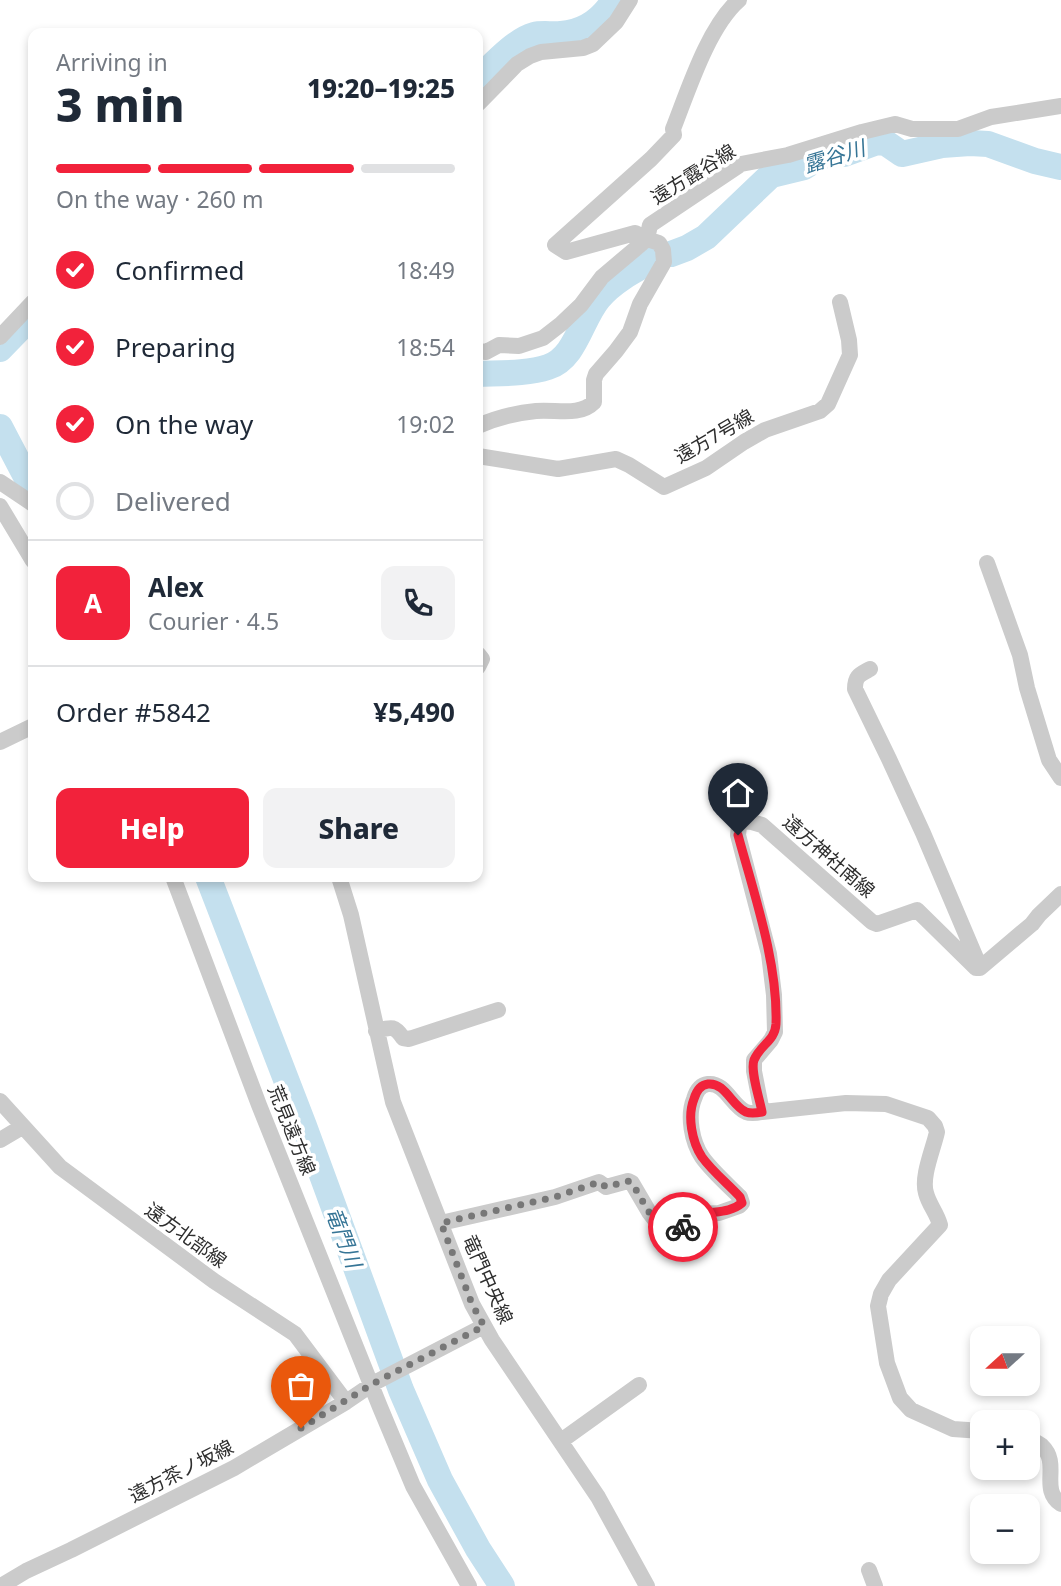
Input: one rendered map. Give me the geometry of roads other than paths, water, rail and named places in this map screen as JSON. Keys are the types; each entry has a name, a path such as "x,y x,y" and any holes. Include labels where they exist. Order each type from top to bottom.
{"street":[{"path":"483,99 517,64 530,56 593,44 616,22 630,0"},
{"path":"483,424 499,416 539,411 580,411 588,409 594,402 596,374 617,351 629,332 640,304 664,262 663,250 659,243 635,233 566,252 555,245 674,135 673,129 702,56 728,9 738,0"},
{"name":"遠方露谷線","path":"483,352 499,345 519,346 543,338 581,305 602,277 647,239 650,225 741,164 788,155 895,124 912,129 958,129 991,117 1061,106"},
{"name":"遠方7号線","path":"483,457 558,469 616,459 664,487 706,468 765,430 820,411 828,404 850,355 840,302"},
{"path":"0,337 28,307"},
{"path":"0,482 28,501"},
{"path":"0,506 28,553"},
{"path":"987,563 1020,654 1027,688 1049,760 1061,778"},
{"path":"870,669 858,676 855,689 923,833 980,968 1032,924 1061,894"},
{"path":"0,742 28,728"},
{"name":"遠方神社南線","path":"762,1112 754,1060 775,1032 774,995 769,954 738,835 743,821 762,825 872,922 877,924 917,911 976,968 980,968"},
{"name":"荒見遠方線","path":"175,882 259,1105 413,1486 469,1586"},
{"name":"竜門中央線","path":"343,882 393,1102 472,1304 598,1497 647,1586"},
{"path":"376,1031 391,1027 403,1038 409,1039 498,1010"},
{"path":"441,1223 555,1197 599,1182 606,1187 628,1181 632,1183 666,1234 679,1230 699,1214 719,1213 739,1206 742,1203 740,1197 702,1157 695,1140 691,1123 692,1105 699,1087 708,1084 718,1086 749,1114 846,1104 886,1104 928,1118 937,1132 924,1182 926,1194 940,1225 889,1280 881,1294 878,1307 887,1363 900,1398 911,1410 953,1429 970,1431"},
{"name":"遠方北部線","path":"0,1101 60,1167 214,1282 295,1334 346,1402"},
{"path":"0,1140 22,1126"},
{"name":"遠方茶ノ坂線","path":"1,1586 234,1468 372,1384 484,1326"},
{"path":"561,1441 639,1385"},
{"path":"1040,1445 1051,1460 1050,1490 1055,1500 1061,1504"},
{"path":"869,1570 875,1586"}],"waterway":[{"path":"483,74 519,42 537,34 570,33 585,28 598,19 614,0"},
{"name":"露谷川","path":"671,254 706,237 771,175 804,167 820,157 844,154 877,142 886,143 902,154 942,145 988,144 1061,167"},
{"name":"露谷川","path":"483,374 531,371 557,362 572,347 599,298 626,275 657,258"},
{"path":"0,349 28,320"},
{"name":"竜門川","path":"0,427 28,480"},
{"name":"竜門川","path":"210,882 304,1126 401,1390 440,1480 502,1586"}]}
